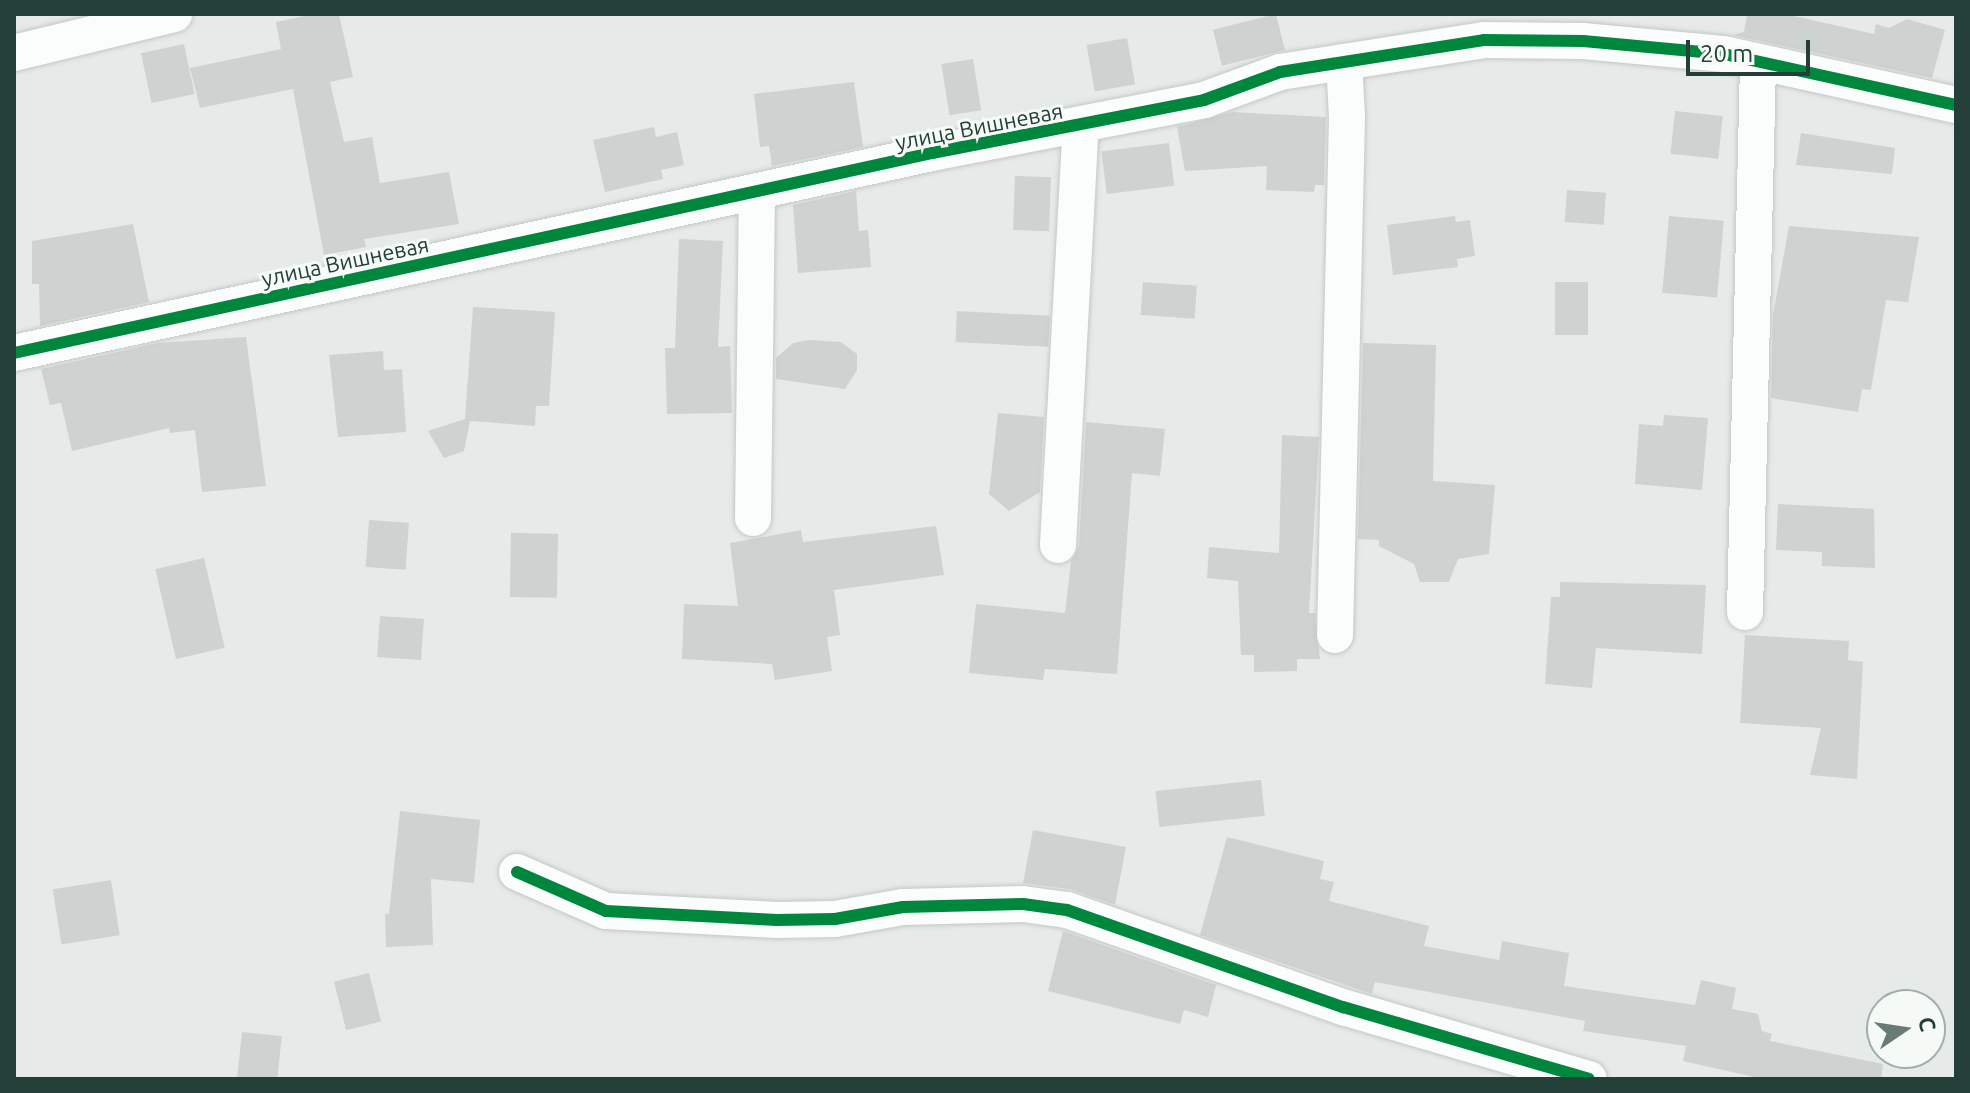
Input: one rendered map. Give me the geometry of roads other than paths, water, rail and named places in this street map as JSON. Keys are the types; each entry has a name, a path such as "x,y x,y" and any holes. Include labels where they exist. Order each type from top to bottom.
{"street":[{"path":"14,53 174,14"},
{"name":"улица Вишневая","path":"14,353 757,194 932,153 1081,127 1204,100 1280,72 1498,40 1583,41 1724,54 1758,63 1839,75 1956,105"},
{"path":"1335,635 1347,117 1344,62"},
{"path":"1745,612 1758,63"},
{"path":"1058,545 1081,127"},
{"path":"753,518 757,194"},
{"path":"517,872 606,911 777,920 835,919 903,907 1023,904 1067,910 1343,1007 1589,1079"}]}
